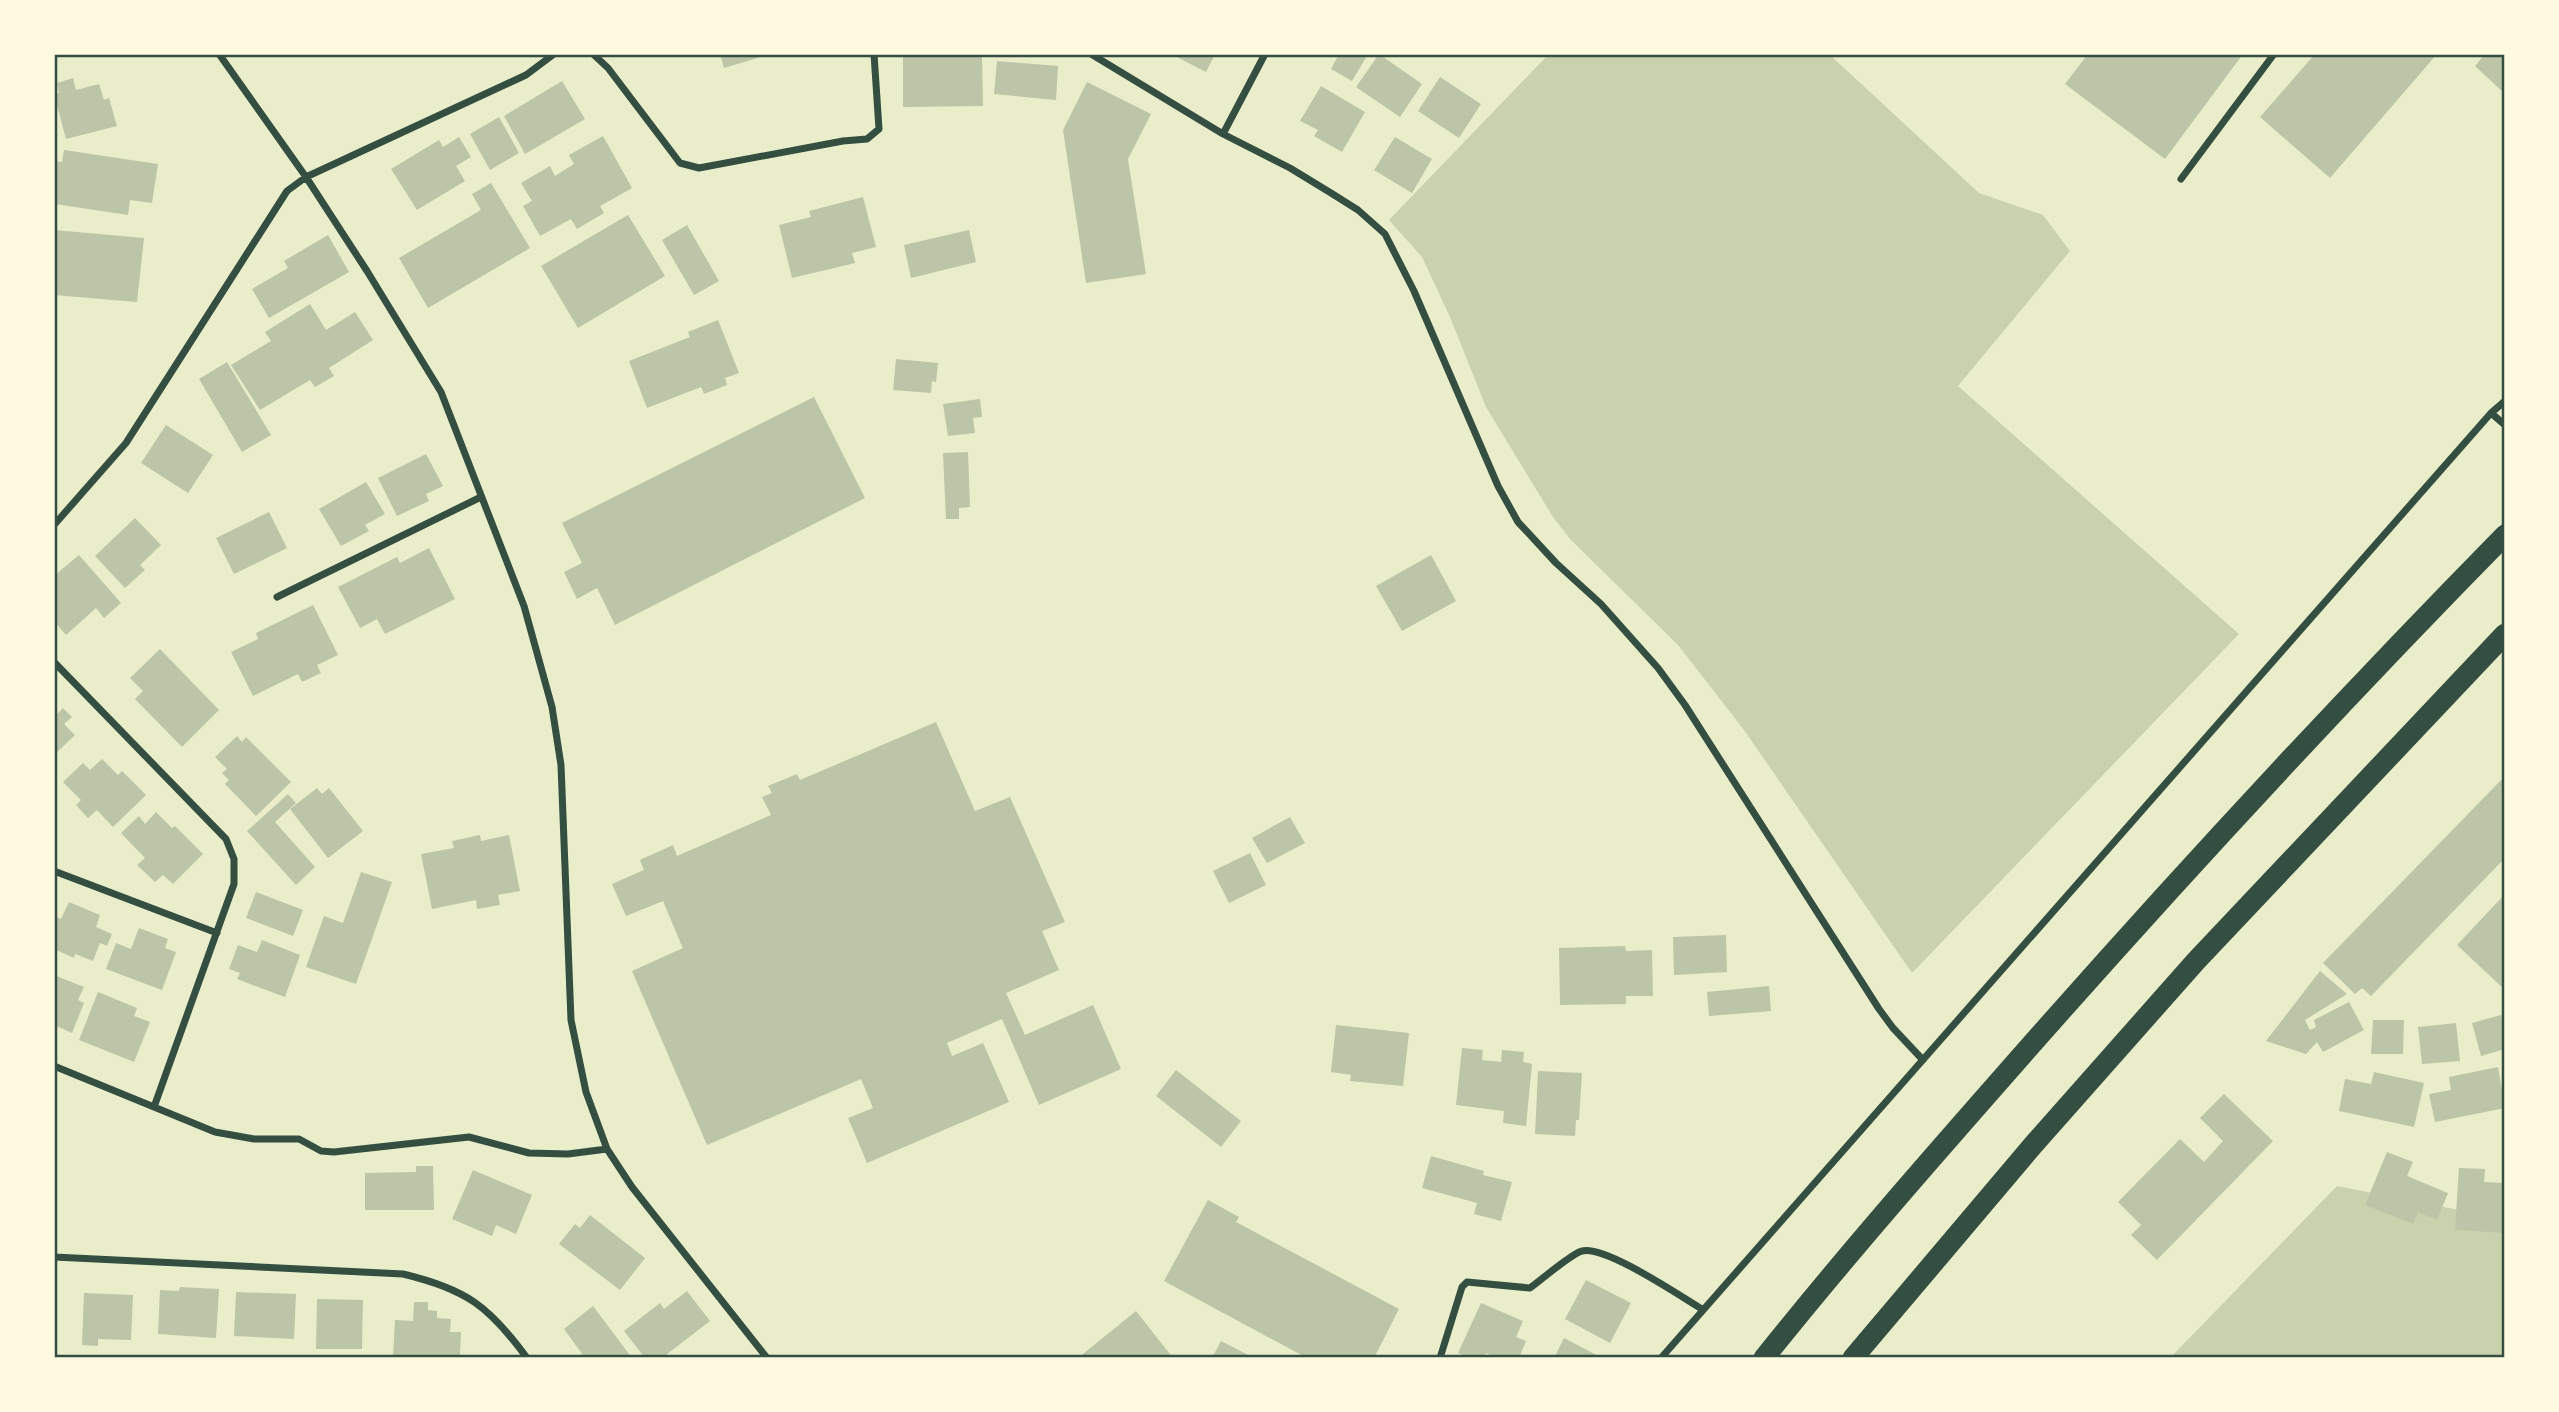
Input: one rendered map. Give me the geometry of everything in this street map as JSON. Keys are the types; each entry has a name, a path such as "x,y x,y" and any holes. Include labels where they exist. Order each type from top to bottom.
{"highway":[{"path":"1764,1358 1841,1262 2148,913 2384,659 2505,535"},
{"path":"1853,1358 2034,1144 2196,961 2505,634"}],"street":[{"path":"219,54 368,271 441,392 524,607 552,707 561,765 571,1020 586,1092 607,1149 632,1187 767,1358"},
{"path":"54,525 126,443 287,191 306,177 526,75 554,54"},
{"path":"593,54 608,68 680,163 699,168 842,141 866,139 879,129 874,54"},
{"path":"1091,54 1223,134 1290,168 1331,193 1358,210 1385,234 1414,291 1498,486 1518,522 1556,563 1601,604 1658,668 1685,705 1879,1009 1923,1060"},
{"path":"1223,134 1265,54"},
{"path":"2181,179 2274,54"},
{"path":"1661,1358 2491,413 2505,401"},
{"path":"2491,413 2505,425"},
{"path":"277,597 481,497"},
{"path":"54,662 226,839 234,859 234,884 154,1107"},
{"path":"54,872 217,933"},
{"path":"54,1066 215,1132 254,1139 299,1139 321,1151 334,1152 469,1137 529,1153 568,1154 607,1149"},
{"path":"1440,1358 1461,1287 1467,1282 1530,1289 1581,1251 1598,1251 1616,1259 1702,1309"},
{"path":"54,1257 403,1274 439,1283 464,1295 495,1317 527,1358"}],"green space":[{"path":"1549,54 1829,54 1979,193 2043,215 2070,251 1958,386 2239,634 1912,973 1744,730 1678,645 1570,539 1553,517 1486,407 1450,317 1422,257 1389,220"},
{"path":"2337,1186 2505,1219 2505,1358 2170,1358"}],"building":[{"path":"720,54 767,54 767,55 724,68"},
{"path":"903,54 982,54 983,106 903,107"},
{"path":"1171,54 1215,54 1206,72"},
{"path":"1339,54 1368,54 1352,81 1331,69"},
{"path":"1379,54 1422,84 1400,117 1356,87"},
{"path":"2088,54 2243,54 2165,159 2065,84"},
{"path":"2315,54 2437,54 2330,178 2260,117"},
{"path":"2485,54 2505,54 2505,94 2475,66"},
{"path":"997,61 1058,66 1056,100 994,94"},
{"path":"1440,77 1481,104 1459,138 1418,111"},
{"path":"73,78 76,90 99,84 104,100 109,98 117,126 66,139 54,94 59,93 57,83"},
{"path":"562,81 585,119 525,154 504,116"},
{"path":"1087,82 1151,114 1128,159 1146,274 1086,283 1063,130"},
{"path":"1321,86 1365,112 1342,152 1314,136 1318,130 1300,121"},
{"path":"499,117 519,153 490,170 470,134"},
{"path":"603,136 632,188 600,206 604,213 577,229 571,219 540,236 523,206 532,201 521,183 550,166 555,176 574,164 569,155"},
{"path":"459,137 471,157 456,166 465,181 417,210 391,169 439,140 443,147"},
{"path":"1395,137 1432,159 1412,193 1374,170"},
{"path":"64,150 158,164 152,203 130,200 128,215 55,204 57,189 54,188 54,161 62,162"},
{"path":"491,183 530,248 428,308 399,258 481,210 472,194"},
{"path":"863,197 876,247 852,253 855,263 792,278 779,225 811,217 809,211"},
{"path":"628,215 665,276 578,328 541,266"},
{"path":"687,225 719,281 694,295 662,240"},
{"path":"54,230 144,238 137,302 54,295"},
{"path":"969,230 976,262 911,278 904,245"},
{"path":"328,235 349,272 269,318 252,289 288,268 284,261"},
{"path":"310,304 326,330 355,312 373,340 329,368 334,376 315,387 310,380 260,410 231,365 271,341 265,332"},
{"path":"718,320 739,373 725,378 727,385 704,394 701,387 647,408 629,361 690,337 688,332"},
{"path":"896,359 938,363 936,382 932,381 931,393 893,390"},
{"path":"227,362 271,435 242,452 199,379"},
{"path":"814,397 865,498 615,625 597,588 577,599 564,572 582,563 562,523"},
{"path":"980,399 982,417 973,418 975,433 948,436 943,404"},
{"path":"166,425 213,455 188,493 141,463"},
{"path":"968,452 970,507 959,508 959,519 946,519 943,453"},
{"path":"426,454 443,486 426,494 429,501 397,516 378,478"},
{"path":"366,482 385,514 365,525 369,531 341,546 319,509"},
{"path":"269,512 287,548 234,574 216,538"},
{"path":"135,518 161,545 140,565 145,570 125,588 95,556"},
{"path":"429,548 455,599 385,634 377,619 360,628 338,587 397,557 400,563"},
{"path":"79,555 121,603 104,618 96,608 66,635 54,621 54,576"},
{"path":"1431,555 1456,601 1402,631 1376,586"},
{"path":"313,605 338,655 317,665 321,673 302,682 298,674 253,696 231,652 258,639 256,633"},
{"path":"160,649 219,710 182,747 135,699 143,691 130,678"},
{"path":"63,708 72,717 64,724 75,735 54,755 54,712 57,714"},
{"path":"936,722 975,811 1010,797 1065,922 1042,931 1059,970 1006,993 1025,1035 1093,1005 1121,1069 1039,1105 1002,1019 947,1043 952,1056 983,1043 1009,1102 867,1163 848,1118 873,1108 861,1079 707,1145 632,971 683,948 663,901 626,916 612,884 644,870 640,860 673,845 677,856 771,815 762,797 772,793 768,786 797,774 800,780"},
{"path":"237,736 242,742 246,737 291,782 256,816 225,784 229,780 222,773 227,769 215,757"},
{"path":"102,759 118,775 122,771 146,795 113,827 97,810 88,818 76,805 81,800 63,782 83,763 90,770"},
{"path":"2505,776 2505,858 2371,996 2362,988 2355,994 2323,963"},
{"path":"317,788 322,794 329,788 363,831 328,858 290,809"},
{"path":"288,794 296,803 275,822 315,867 296,885 247,831"},
{"path":"156,812 172,828 175,826 203,854 173,884 163,875 155,882 137,865 145,858 121,833 139,816 145,824"},
{"path":"1290,817 1305,843 1267,863 1252,838"},
{"path":"480,835 481,841 509,835 520,891 498,895 500,905 477,909 476,900 432,909 421,854 454,848 452,841"},
{"path":"1250,853 1266,885 1229,903 1213,871"},
{"path":"361,872 392,882 356,984 306,967 324,916 343,923"},
{"path":"256,892 303,910 293,936 246,918"},
{"path":"2505,894 2505,990 2457,945"},
{"path":"69,902 100,915 96,927 112,934 107,946 100,943 93,961 75,954 74,958 54,949 54,916 61,919"},
{"path":"139,928 168,939 165,948 176,952 162,990 106,969 116,943 131,949"},
{"path":"1726,935 1727,972 1674,975 1673,937"},
{"path":"262,940 300,955 285,997 237,979 240,973 229,969 238,945 257,952"},
{"path":"1625,946 1626,951 1652,950 1653,996 1626,996 1626,1004 1560,1005 1559,948"},
{"path":"2320,971 2347,994 2305,1020 2310,1030 2316,1027 2314,1020 2349,1002 2364,1030 2323,1052 2317,1042 2306,1054 2266,1041"},
{"path":"54,975 84,987 78,1000 84,1003 72,1033 54,1025"},
{"path":"1769,986 1771,1011 1709,1016 1707,992"},
{"path":"98,992 137,1008 134,1016 150,1022 134,1062 79,1040"},
{"path":"2501,1015 2505,1028 2505,1049 2481,1056 2472,1023"},
{"path":"2373,1020 2404,1020 2403,1054 2371,1054"},
{"path":"2456,1023 2460,1061 2422,1064 2418,1027"},
{"path":"1336,1025 1409,1033 1403,1086 1350,1081 1351,1075 1331,1072"},
{"path":"1462,1048 1483,1050 1482,1060 1501,1062 1502,1050 1524,1052 1523,1062 1532,1064 1526,1126 1503,1123 1504,1111 1456,1105"},
{"path":"2498,1067 2505,1108 2435,1122 2429,1094 2451,1090 2449,1077"},
{"path":"1176,1070 1241,1121 1221,1147 1156,1096"},
{"path":"1538,1071 1582,1073 1579,1120 1576,1120 1575,1136 1535,1134"},
{"path":"2374,1072 2424,1083 2414,1127 2339,1111 2345,1079 2371,1084"},
{"path":"2224,1094 2273,1141 2157,1260 2131,1235 2141,1225 2118,1202 2180,1139 2204,1162 2223,1141 2200,1118"},
{"path":"2387,1152 2413,1162 2407,1176 2448,1193 2437,1220 2418,1212 2413,1224 2365,1205"},
{"path":"1431,1156 1484,1171 1483,1175 1512,1182 1501,1221 1474,1214 1477,1203 1422,1188"},
{"path":"416,1166 433,1166 434,1210 365,1210 365,1173 416,1172"},
{"path":"2459,1168 2485,1169 2484,1182 2505,1183 2505,1233 2455,1230"},
{"path":"473,1170 532,1195 516,1234 496,1225 492,1236 452,1219"},
{"path":"1208,1200 1239,1217 1236,1222 1399,1309 1374,1358 1307,1358 1164,1281"},
{"path":"590,1215 645,1258 620,1290 559,1244 575,1224 580,1228"},
{"path":"1586,1280 1631,1303 1610,1343 1565,1319"},
{"path":"180,1287 219,1289 216,1338 158,1334 160,1290 179,1291"},
{"path":"687,1291 710,1321 662,1358 645,1358 624,1331 660,1303 664,1309"},
{"path":"236,1292 296,1294 294,1339 234,1336"},
{"path":"84,1293 133,1295 131,1340 98,1339 98,1346 82,1345"},
{"path":"317,1299 363,1300 362,1349 316,1349"},
{"path":"414,1302 428,1302 428,1310 437,1311 437,1318 451,1319 450,1332 461,1332 460,1355 442,1355 442,1358 393,1356 395,1320 413,1321"},
{"path":"1481,1303 1523,1321 1516,1337 1526,1341 1519,1358 1497,1358 1486,1353 1484,1358 1469,1358 1458,1353"},
{"path":"593,1306 632,1358 585,1358 564,1329"},
{"path":"1136,1311 1173,1358 1078,1358"},
{"path":"1564,1338 1602,1358 1554,1358"},
{"path":"1221,1341 1254,1358 1212,1358"}]}
